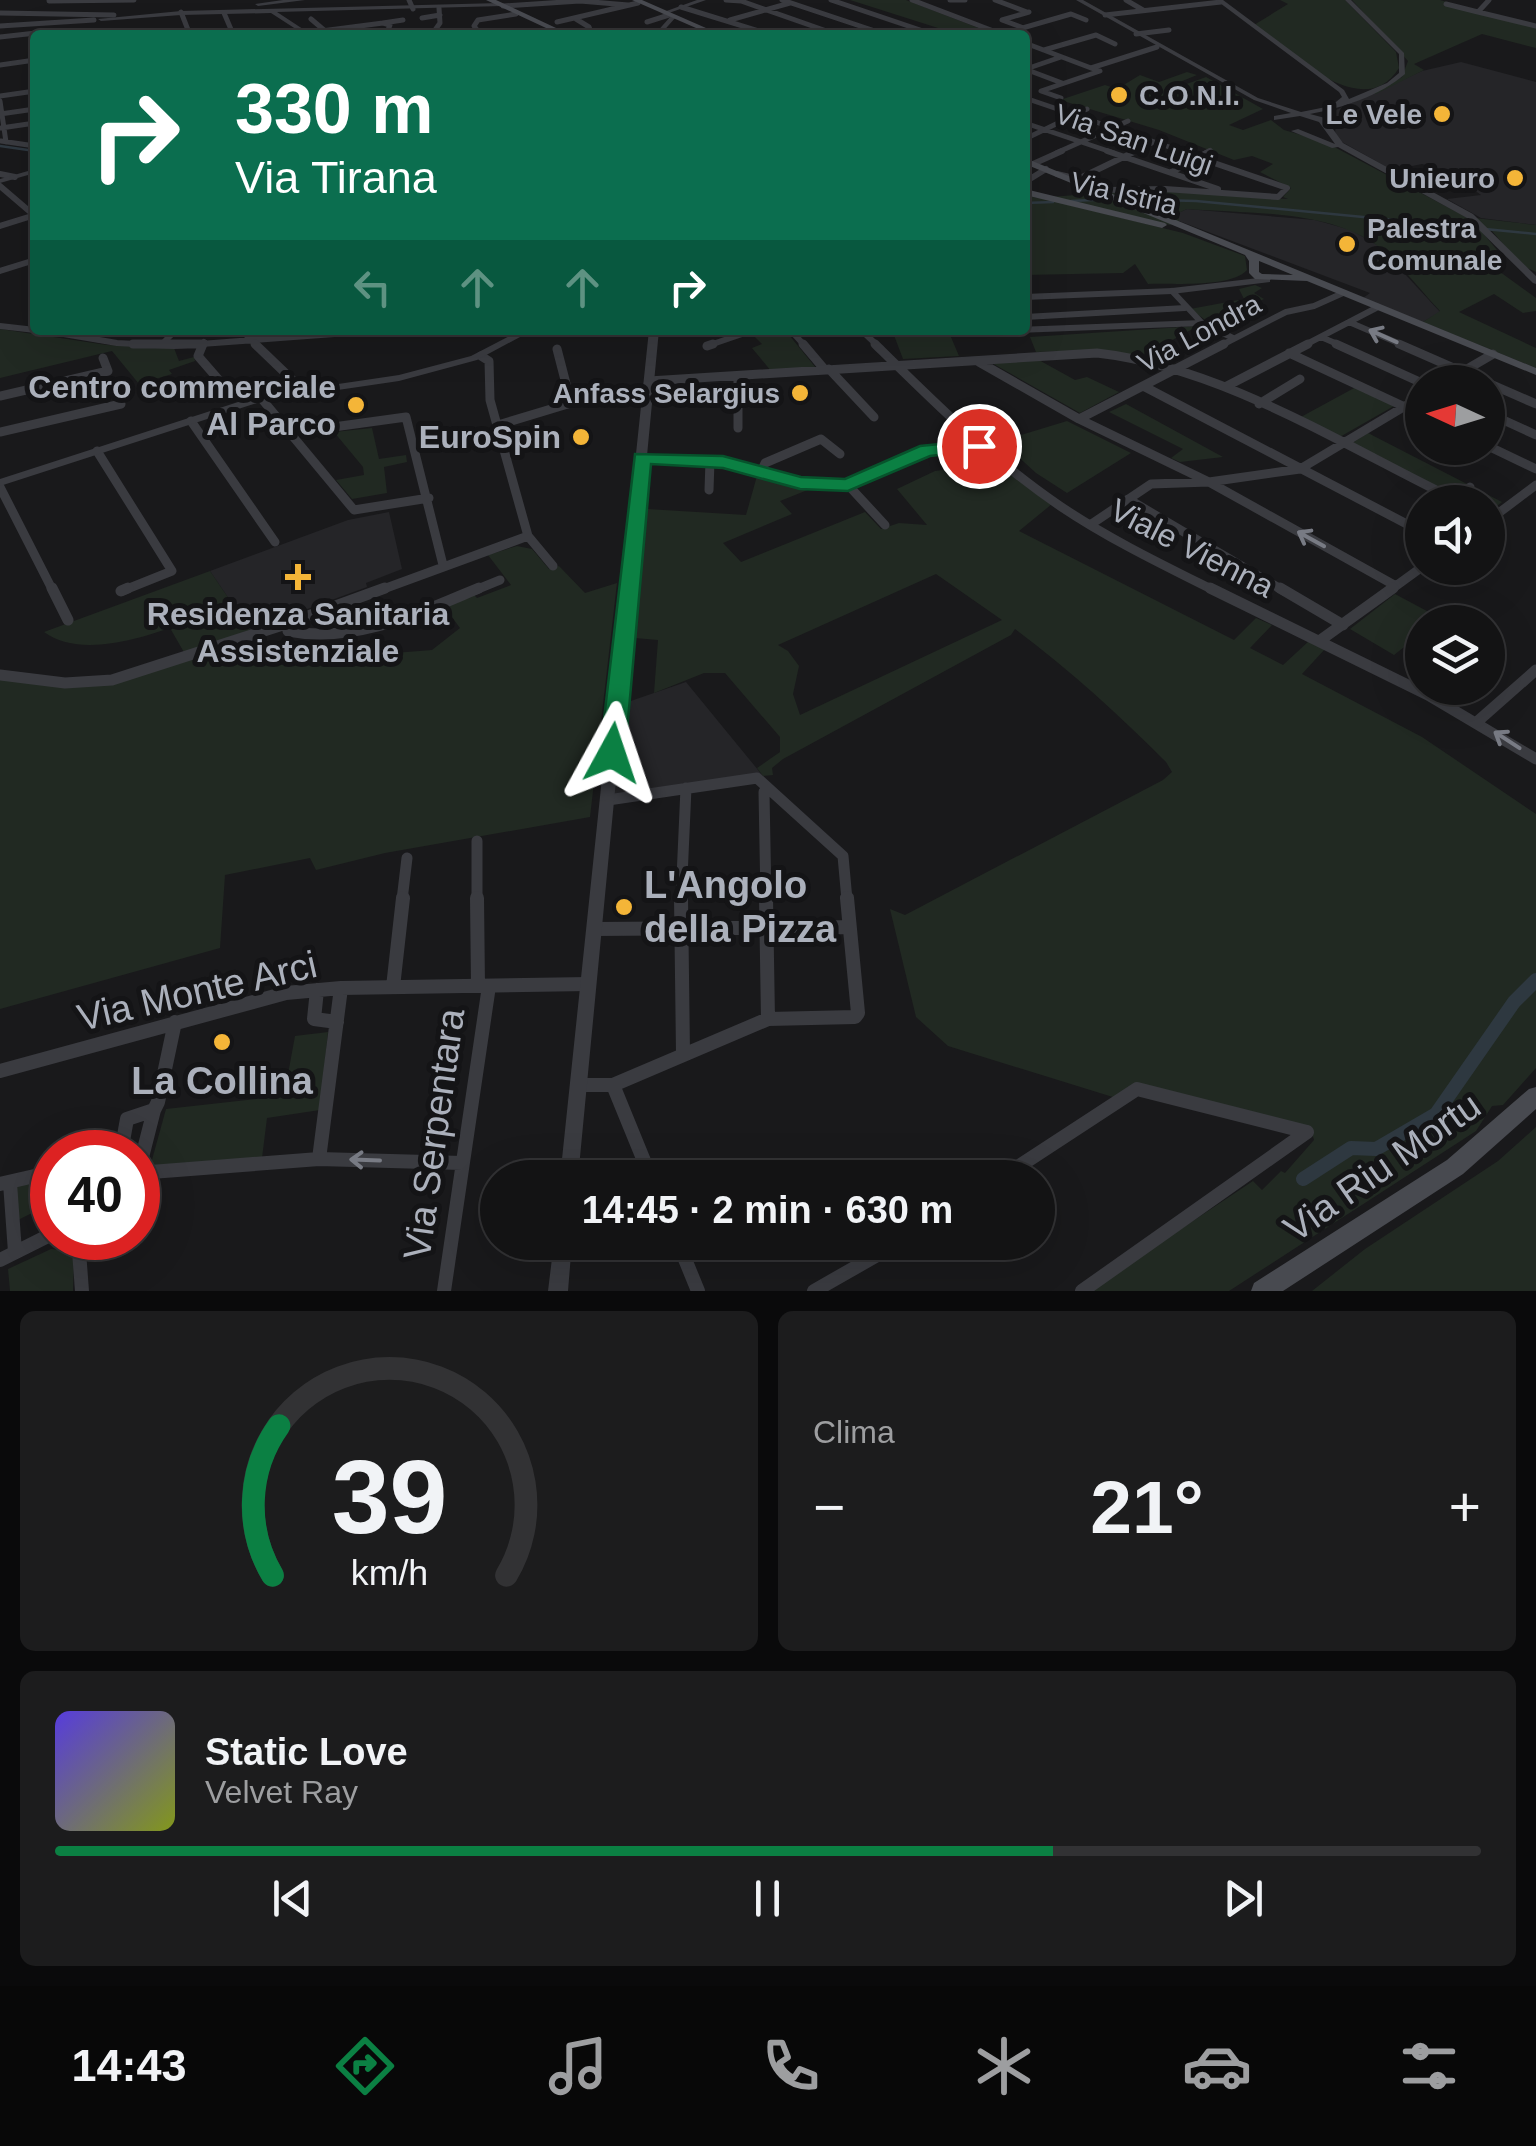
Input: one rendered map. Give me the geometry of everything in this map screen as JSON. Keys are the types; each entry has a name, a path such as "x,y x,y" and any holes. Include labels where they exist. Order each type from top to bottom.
{"main road":[{"path":"490,0 555,30"},
{"path":"634,3 706,30"},
{"path":"1030,162 1213,239 1253,264 1267,280 1290,275"},
{"name":"Via Istria","path":"1030,193 1213,239"},
{"path":"1253,264 1272,263 1290,275 1536,372"},
{"name":"Via Riu Mortu","path":"1262,1291 1455,1167 1536,1096"}],"street":[{"path":"87,17 101,0"},
{"path":"36,30 36,14 50,1 134,0"},
{"path":"0,26 302,0"},
{"path":"409,0 413,9"},
{"path":"726,0 743,1 822,30"},
{"path":"782,0 870,30"},
{"path":"729,20 802,0"},
{"path":"831,0 919,30"},
{"path":"914,0 990,30"},
{"path":"950,0 965,0"},
{"path":"995,0 1029,12 1002,20 1024,28"},
{"path":"1079,0 1260,101 1319,118 1335,142 1465,213 1536,281"},
{"path":"1126,0 1144,11"},
{"path":"1160,0 1170,8"},
{"path":"1277,118 1329,109 1394,80 1404,66 1399,50 1348,0"},
{"path":"1478,12 1489,0"},
{"path":"225,7 272,12 440,11 556,1 634,3"},
{"path":"648,20 698,1"},
{"path":"1105,15 1220,1 1344,93 1345,99 1329,109 1326,125 1316,131 1296,130"},
{"path":"557,22 634,3"},
{"path":"1446,4 1536,26"},
{"path":"682,7 756,29 788,19"},
{"path":"422,18 440,11"},
{"path":"435,30 440,11"},
{"path":"181,12 188,30"},
{"path":"272,12 300,30"},
{"path":"841,20 866,12"},
{"path":"0,14 100,20 112,16"},
{"path":"477,30 474,26 478,20 516,14"},
{"path":"1018,30 1071,14 1086,20"},
{"path":"662,30 669,15"},
{"path":"87,17 91,30"},
{"path":"576,18 590,30"},
{"path":"311,19 324,30 368,28 403,20"},
{"path":"894,30 918,22"},
{"path":"383,24 390,25 388,30"},
{"path":"1136,34 1168,30"},
{"path":"0,36 30,34"},
{"path":"1043,50 1096,36 1115,44"},
{"path":"1030,45 1096,70"},
{"path":"1061,98 1040,91 1160,48"},
{"path":"1030,67 1061,57"},
{"path":"0,65 30,61"},
{"path":"1030,71 1063,84"},
{"path":"30,91 0,98 3,142 30,145"},
{"path":"1030,100 1287,188 1278,197 1108,190 1052,171 1030,180"},
{"path":"1260,101 1282,126 1326,141 1465,213"},
{"path":"2,114 30,109"},
{"path":"1030,136 1087,109"},
{"path":"1030,162 1128,121"},
{"path":"3,128 30,124"},
{"name":"Via San Luigi","path":"1030,125 1231,193"},
{"path":"1078,179 1154,142"},
{"path":"1172,172 1210,151"},
{"path":"0,180 30,173"},
{"path":"0,180 30,210"},
{"path":"0,226 30,217"},
{"path":"2,267 30,261"},
{"path":"1030,295 1218,284 1253,264"},
{"path":"1030,295 1172,290 1267,280"},
{"path":"1172,290 1202,323 1233,338"},
{"name":"Via Londra","path":"1079,419 1286,312 1314,306 1342,293"},
{"path":"1226,386 1378,307"},
{"path":"1030,317 1185,308"},
{"path":"1349,322 1447,365"},
{"path":"1030,333 1202,323"},
{"path":"0,326 30,329"},
{"path":"68,335 161,345 302,335"},
{"path":"161,345 171,335"},
{"path":"247,335 304,391"},
{"path":"68,620 0,485 261,398 399,378 481,356 519,335"},
{"path":"571,1160 654,335"},
{"path":"708,346 739,335"},
{"path":"795,335 874,417"},
{"name":"Viale Vienna","path":"866,335 984,445 1090,525 1233,599 1322,639 1478,721 1536,758"},
{"path":"1321,337 1405,375"},
{"path":"178,393 218,379 198,356 204,342"},
{"path":"489,371 498,357 495,348"},
{"path":"498,425 571,403 558,349"},
{"path":"1289,352 1404,407"},
{"path":"649,381 1099,353 1177,368 1226,386 1426,485"},
{"path":"1474,365 1492,354"},
{"path":"481,356 489,360 490,400 528,536 553,566"},
{"path":"0,396 108,371 103,358"},
{"path":"976,360 1079,419 1208,482 1396,586"},
{"path":"738,376 738,428"},
{"path":"1259,404 1300,380"},
{"path":"1145,387 1405,523"},
{"path":"1505,390 1536,404"},
{"path":"261,398 354,510 429,498"},
{"path":"0,432 120,404"},
{"path":"1090,525 1151,484 1208,482 1300,469 1404,407"},
{"path":"290,434 406,417 443,565"},
{"path":"190,421 275,542"},
{"path":"1505,421 1536,435"},
{"path":"761,472 765,463 821,439 840,454"},
{"path":"642,458 710,461 800,483 848,485 927,450 984,445"},
{"path":"97,451 172,571 122,591"},
{"path":"1505,454 1536,468"},
{"path":"709,490 710,461"},
{"path":"848,485 886,525"},
{"path":"1505,508 1536,485"},
{"path":"1128,499 1343,625"},
{"path":"0,675 66,683 112,680 289,623 528,536"},
{"path":"1322,639 1405,579"},
{"path":"289,623 288,631 294,634 359,631 500,580"},
{"path":"1478,721 1536,670"},
{"path":"580,1085 613,1085 768,1019 856,1017 843,856 768,788 753,776 608,800"},
{"path":"682,1054 680,926 686,788"},
{"path":"768,788 764,792 768,1019"},
{"name":"Via Serpentara","path":"444,1291 483,986 477,840"},
{"path":"393,988 407,858"},
{"path":"595,929 850,927"},
{"name":"Via Monte Arci","path":"0,1071 286,993 341,988 590,984"},
{"path":"319,1159 341,988"},
{"path":"317,990 314,1019 337,1022"},
{"path":"149,1130 175,1022"},
{"path":"613,1085 644,1160"},
{"name":"Via Riu Mortu","path":"1029,1160 1136,1090 1307,1132 1082,1291"},
{"path":"125,1130 127,1119 154,1110"},
{"path":"160,1171 319,1159 462,1163"},
{"path":"30,1177 5,1183 7,1256 30,1245"},
{"path":"80,1260 82,1291"},
{"path":"558,1291 561,1260"},
{"path":"685,1260 698,1291"},
{"path":"814,1291 868,1260"}],"shaded area":[{"path":"850,0 906,0 984,30 944,30"},
{"path":"1280,0 1345,0 1396,52 1399,68 1384,84 1366,89 1326,78 1254,25 1288,4"},
{"path":"1352,0 1440,0 1536,28 1536,48 1482,34 1414,64 1424,70 1376,94 1373,93 1402,77 1408,61"},
{"path":"1461,62 1536,82 1536,225 1481,218 1447,199 1481,195 1449,171 1422,164 1392,170 1335,138 1336,110 1422,71"},
{"path":"1187,72 1197,75 1175,84 1181,86 1206,77 1263,109 1229,125 1243,130 1271,120 1284,130 1325,142 1466,217 1536,225 1536,272 1521,265 1492,231 1482,232 1497,250 1489,264 1536,298 1536,311 1523,313 1494,294 1459,312 1536,348 1536,368 1423,322 1440,311 1384,251 1354,233 1309,219 1187,209 1178,213 1179,221 1170,225 1073,206 1183,233 1245,256 1247,270 1228,280 1186,284 1148,284 1135,264 1123,273 1030,275 1030,196 1140,190 1288,199 1283,197 1291,188 1260,172 1273,164 1252,156 1234,160 1159,130 1060,100 1105,85 1117,89 1140,75 1159,82"},
{"path":"1187,209 1315,220 1351,230 1379,246 1440,312 1423,322 1363,298 1370,293 1179,221 1178,213"},
{"path":"1255,285 1262,288 1254,293 1264,299 1211,324 1190,309 1244,299 1239,289"},
{"path":"1198,326 1154,350 1166,361 1100,350 1036,352 1030,337"},
{"path":"0,329 107,345 174,348 179,361 194,357 195,361 169,370 172,374 139,384 112,351 0,378"},
{"path":"753,335 789,335 816,368 771,371 752,348 762,344"},
{"path":"894,335 950,335 959,356 903,359"},
{"path":"1037,359 1075,380 1087,377 1119,392 1080,413 990,362"},
{"path":"1356,387 1394,406 1338,438 1299,418"},
{"path":"1126,404 1223,457 1180,462 1171,458 1183,449 1109,412"},
{"path":"1067,421 1131,453 1067,493 1036,473 1001,441"},
{"path":"372,428 379,459 406,455 407,462 384,467 387,493 352,499 336,480 364,475 363,467 334,432"},
{"path":"1368,433 1405,452 1405,465 1430,465 1469,485 1429,485 1349,445"},
{"path":"993,463 1052,504 1019,531 1234,640 1256,618 1272,625 1250,648 1283,665 1309,641 1325,649 1302,674 1422,737 1536,814 1536,1068 1503,1105 1492,1106 1476,1131 1229,1291 1088,1291 1253,1181 1262,1190 1281,1171 1285,1173 1314,1140 1311,1129 1137,1084 1116,1098 948,1046 916,1017 890,909 905,915 1163,780 1172,772 1166,762 1093,693 1015,629 1011,635 783,759 772,768 773,775 763,776 757,768 780,752 780,737 725,673 704,673 654,693 658,640 635,638 647,509 746,515 757,476 810,489 780,501 792,514 723,543 741,562 865,512 881,529 899,523 927,525 897,489 935,471","holes":["936,574 1002,620 800,715 793,694 799,666 778,645"]},
{"name":"Residenza Sanitaria Assistenziale","path":"389,512 402,569 366,583 367,587 250,630 210,571 348,520"},
{"path":"517,546 532,549 549,569 559,566 585,593 617,583 590,817 385,853 316,870 310,858 225,875 220,948 0,1009 0,679 86,686 246,640 255,664 432,650 460,628 443,605 511,585 488,555"},
{"path":"210,571 250,630 185,654 170,628 124,641 90,645 73,644 44,632"},
{"path":"1395,594 1416,605 1405,605 1405,646 1394,655 1350,629"},
{"path":"686,682 763,776 608,800 619,705"},
{"path":"328,1032 320,1110 267,1118 262,1158 160,1166 160,1131 166,1109 284,1096 295,1036"},
{"path":"1536,1127 1536,1291 1312,1291 1365,1249 1498,1161"},
{"path":"30,1181 30,1214 16,1221 14,1185"},
{"path":"30,1259 74,1260 73,1291 10,1291 8,1269"}],"waterway":[{"path":"0,146 30,150"},
{"path":"1071,201 1113,199"},
{"path":"1121,199 1196,201 1477,228"},
{"path":"1030,203 1053,202"},
{"path":"1485,229 1536,234"},
{"path":"1303,1179 1351,1148 1376,1149 1436,1114 1514,1002 1536,980"}],"place":[{"name":"C.O.N.I.","path":"1119,95"},
{"name":"Le Vele","path":"1442,114"},
{"name":"Unieuro","path":"1515,178"},
{"name":"Palestra Comunale","path":"1347,244"},
{"name":"Anfass Selargius","path":"800,393"},
{"name":"Centro commerciale Al Parco","path":"356,405"},
{"name":"EuroSpin","path":"581,437"},
{"name":"Residenza Sanitaria Assistenziale","path":"298,577"},
{"name":"L'Angolo della Pizza","path":"624,907"},
{"name":"La Collina","path":"222,1042"}],"route":[{"path":"612,753 642,458 723,462 800,483 848,485 927,450 979,446"}]}
